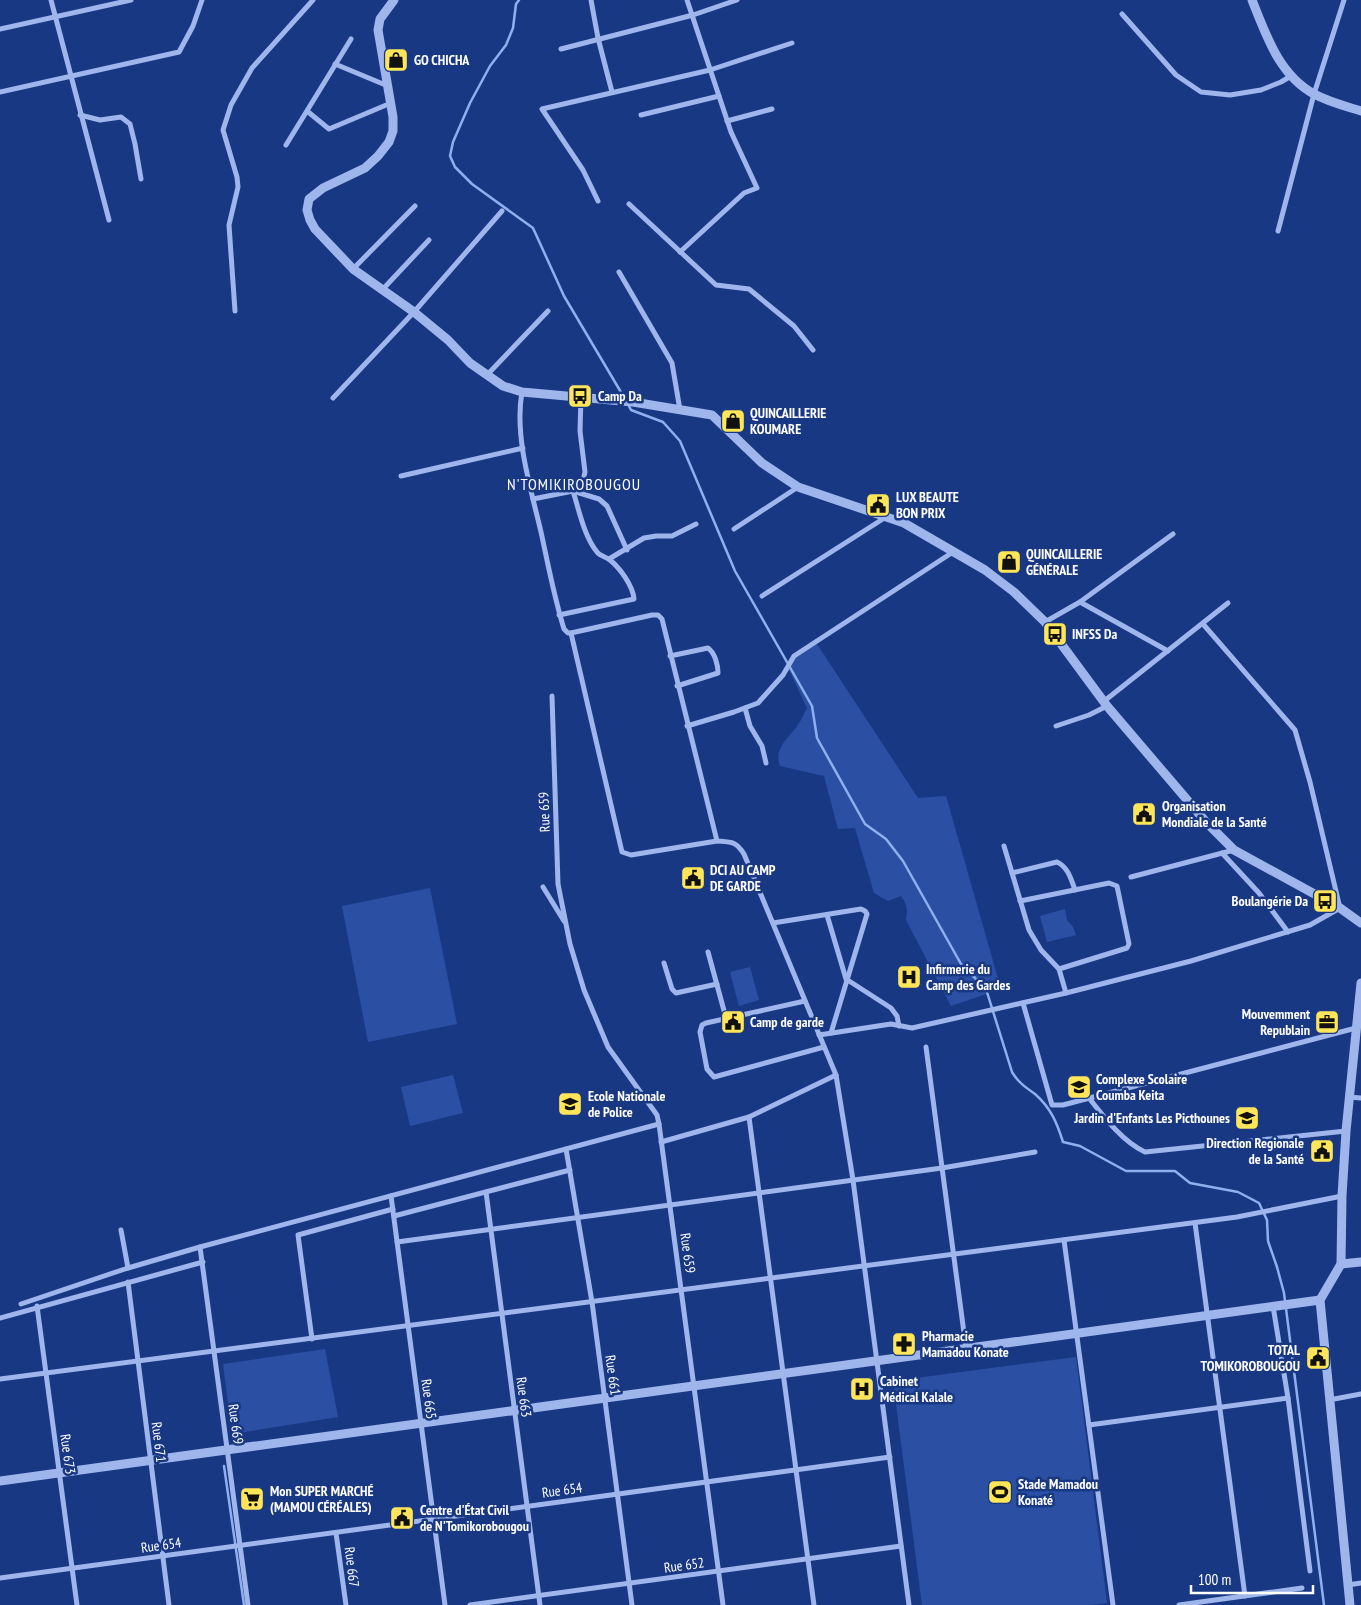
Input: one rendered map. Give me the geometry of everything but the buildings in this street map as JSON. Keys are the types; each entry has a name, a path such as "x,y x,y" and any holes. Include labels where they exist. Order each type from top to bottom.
{"street":[{"path":"51,0 109,220"},
{"path":"0,29 131,0"},
{"path":"0,92 179,52 193,26 202,0"},
{"path":"235,310 229,225 238,187 237,177 223,130 231,105 252,68 313,0"},
{"path":"394,0 380,19 378,30 391,103 393,131 389,142 378,156 364,168 323,188 309,199 307,210 315,230 354,269 414,312 448,340 486,376 503,386 522,392 616,400 712,415 762,463 798,487 887,516 985,570 1007,586 1045,622 1105,704 1206,822 1234,850 1340,908 1361,923"},
{"path":"591,0 598,38 612,92"},
{"path":"680,252 744,193 757,188 727,121 687,0"},
{"path":"561,49 693,15 737,0"},
{"path":"1252,0 1271,45 1291,76 1314,94 1337,104 1361,111"},
{"path":"1278,231 1314,94 1344,0"},
{"path":"1122,14 1176,76 1201,92 1230,95 1262,90 1291,76"},
{"path":"286,145 351,39"},
{"path":"598,201 584,170 542,108 710,70 792,43"},
{"path":"336,64 388,86"},
{"path":"641,115 719,96"},
{"path":"307,111 329,129 391,103"},
{"path":"727,121 772,109"},
{"path":"80,115 100,120 121,116 130,124 141,178"},
{"path":"629,204 716,285 749,289 794,326 813,350"},
{"path":"354,269 415,206"},
{"path":"333,398 414,312 502,211"},
{"path":"383,289 429,240"},
{"path":"619,272 672,363 680,410"},
{"path":"486,376 548,311"},
{"path":"522,392 519,408 523,448 559,614 564,629 568,633 572,633 658,615 662,619 717,841"},
{"path":"580,396 580,431 585,472 580,493"},
{"path":"401,476 523,448"},
{"path":"734,529 798,487"},
{"path":"533,499 573,491 599,499 607,506 627,550"},
{"path":"559,614 634,599 618,568 610,559 598,553 584,528 573,491"},
{"path":"762,596 887,516"},
{"path":"610,559 644,538 672,536 696,524"},
{"path":"1045,622 1080,602 1174,534"},
{"path":"688,726 758,703 783,675 794,656 953,552"},
{"path":"1080,602 1168,651"},
{"path":"1056,726 1089,715 1105,704 1228,603"},
{"path":"1203,624 1295,730 1310,782 1340,908"},
{"path":"572,633 622,852 631,855 717,841 731,842 738,846 744,854 836,1075 853,1180 909,1605"},
{"path":"670,656 708,648 712,651 718,668 718,673 712,676 678,686"},
{"name":"Rue 659","path":"552,696 558,884 566,926 584,990 608,1047 657,1115 723,1605"},
{"path":"745,708 750,726 762,746 766,763"},
{"path":"1004,846 1029,930 1041,950 1059,969 1066,993"},
{"path":"1131,877 1234,850"},
{"path":"1222,853 1259,894 1288,932"},
{"path":"1012,873 1057,862 1062,864 1069,873 1075,890"},
{"path":"1020,901 1109,883 1117,886 1129,944 1127,948 1059,969"},
{"name":"Rue 659","path":"543,887 566,926"},
{"path":"819,1035 891,1024 912,1028 1066,993 1191,961 1288,932 1310,925 1340,908"},
{"path":"773,923 861,909 865,910 866,914 831,1033"},
{"path":"827,915 846,979 891,1008 897,1016 899,1026"},
{"path":"708,952 726,1018"},
{"path":"664,963 672,989 676,993 717,984"},
{"path":"1350,1605 1320,1300 1341,1264 1342,1196 1346,1131 1361,983"},
{"path":"805,1001 702,1025 700,1032 707,1069 714,1077 824,1047"},
{"path":"1023,1003 1052,1105 1089,1098 1356,1028"},
{"path":"926,1047 966,1348"},
{"path":"661,1142 750,1116 836,1075"},
{"path":"1089,1098 1100,1113 1129,1142 1146,1152 1346,1131"},
{"path":"1349,1098 1361,1098"},
{"path":"750,1116 814,1605"},
{"path":"21,1304 128,1268 200,1247 659,1124"},
{"name":"Rue 661","path":"566,1149 592,1302 632,1605"},
{"path":"397,1242 942,1168 1035,1152"},
{"path":"394,1216 570,1170"},
{"name":"Rue 663","path":"486,1192 540,1605"},
{"name":"Rue 665","path":"391,1196 446,1605"},
{"path":"0,1380 1195,1223 1237,1217 1342,1196"},
{"path":"312,1339 298,1235 393,1209"},
{"path":"1195,1223 1245,1596"},
{"path":"121,1230 128,1268"},
{"path":"1064,1240 1113,1605"},
{"name":"Rue 669","path":"200,1247 248,1605"},
{"path":"0,1318 37,1306 203,1262"},
{"path":"1341,1264 1361,1262"},
{"name":"Rue 671","path":"128,1282 169,1605"},
{"path":"0,1481 1320,1300"},
{"path":"1275,1305 1310,1571"},
{"name":"Rue 673","path":"37,1306 77,1605"},
{"path":"1329,1400 1361,1394"},
{"path":"1089,1425 1288,1398"},
{"name":"Rue 654","path":"0,1578 890,1457"},
{"name":"Rue 667","path":"336,1532 346,1605"},
{"name":"Rue 652","path":"470,1605 902,1546"},
{"path":"1347,1585 1361,1583"},
{"path":"1179,1605 1302,1588"}],"shaded area":[{"path":"815,641 918,798 946,796 1001,989 951,1006 906,920 907,913 903,899 901,896 888,901 874,893 855,828 838,829 824,776 780,766 778,759 781,748 807,708 789,670 793,655"},
{"path":"430,888 457,1024 368,1042 342,906"},
{"path":"1065,909 1067,920 1073,927 1076,935 1047,942 1040,916"},
{"path":"750,967 759,1000 739,1006 730,972"},
{"path":"453,1075 463,1113 410,1126 401,1087"},
{"path":"325,1349 338,1417 232,1434 223,1364"},
{"name":"Stade Mamadou Konaté","path":"1076,1357 1107,1603 1090,1605 922,1605 893,1381"}],"waterway":[{"path":"519,0 516,4 513,28 506,45 490,66 470,103 453,142 450,156 455,167 472,184 533,228 564,296 625,399"},
{"path":"628,404 631,410 663,422 680,441 735,571 812,706 817,738 865,824 886,839 903,861 961,964 986,989 1012,1072 1019,1082 1035,1094 1049,1110 1056,1122 1063,1142 1080,1146 1126,1171 1175,1171 1190,1183 1238,1192 1259,1203 1267,1220 1268,1241 1284,1293 1324,1605"},
{"path":"224,1466 244,1605"}],"place":[{"name":"GO CHICHA","path":"396,60"},
{"name":"Camp Da","path":"580,396"},
{"name":"QUINCAILLERIE KOUMARE","path":"733,421"},
{"name":"LUX BEAUTE BON PRIX","path":"878,505"},
{"name":"QUINCAILLERIE GÉNÉRALE","path":"1009,562"},
{"name":"INFSS Da","path":"1055,634"},
{"name":"Organisation Mondiale de la Santé","path":"1144,814"},
{"name":"DCI AU CAMP DE GARDE","path":"693,878"},
{"name":"Boulangérie Da","path":"1325,901"},
{"name":"Infirmerie du Camp des Gardes","path":"909,977"},
{"name":"Camp de garde","path":"733,1022"},
{"name":"Mouvemment Republain","path":"1327,1022"},
{"name":"Complexe Scolaire Coumba Keita","path":"1079,1087"},
{"name":"Ecole Nationale de Police","path":"570,1104"},
{"name":"Jardin d'Enfants Les Picthounes","path":"1247,1118"},
{"name":"Direction Regionale de la Santé","path":"1322,1151"},
{"name":"Pharmacie Mamadou Konate","path":"904,1344"},
{"name":"TOTAL TOMIKOROBOUGOU","path":"1318,1358"},
{"name":"Cabinet Médical Kalale","path":"862,1389"},
{"name":"Stade Mamadou Konaté","path":"1000,1492"},
{"name":"Mon SUPER MARCHÉ (MAMOU CÉRÉALES)","path":"252,1499"},
{"name":"Centre d'État Civil de N'Tomikorobougou","path":"402,1518"}],"district":[{"name":"N'TOMIKIROBOUGOU","path":"574,484"}]}
